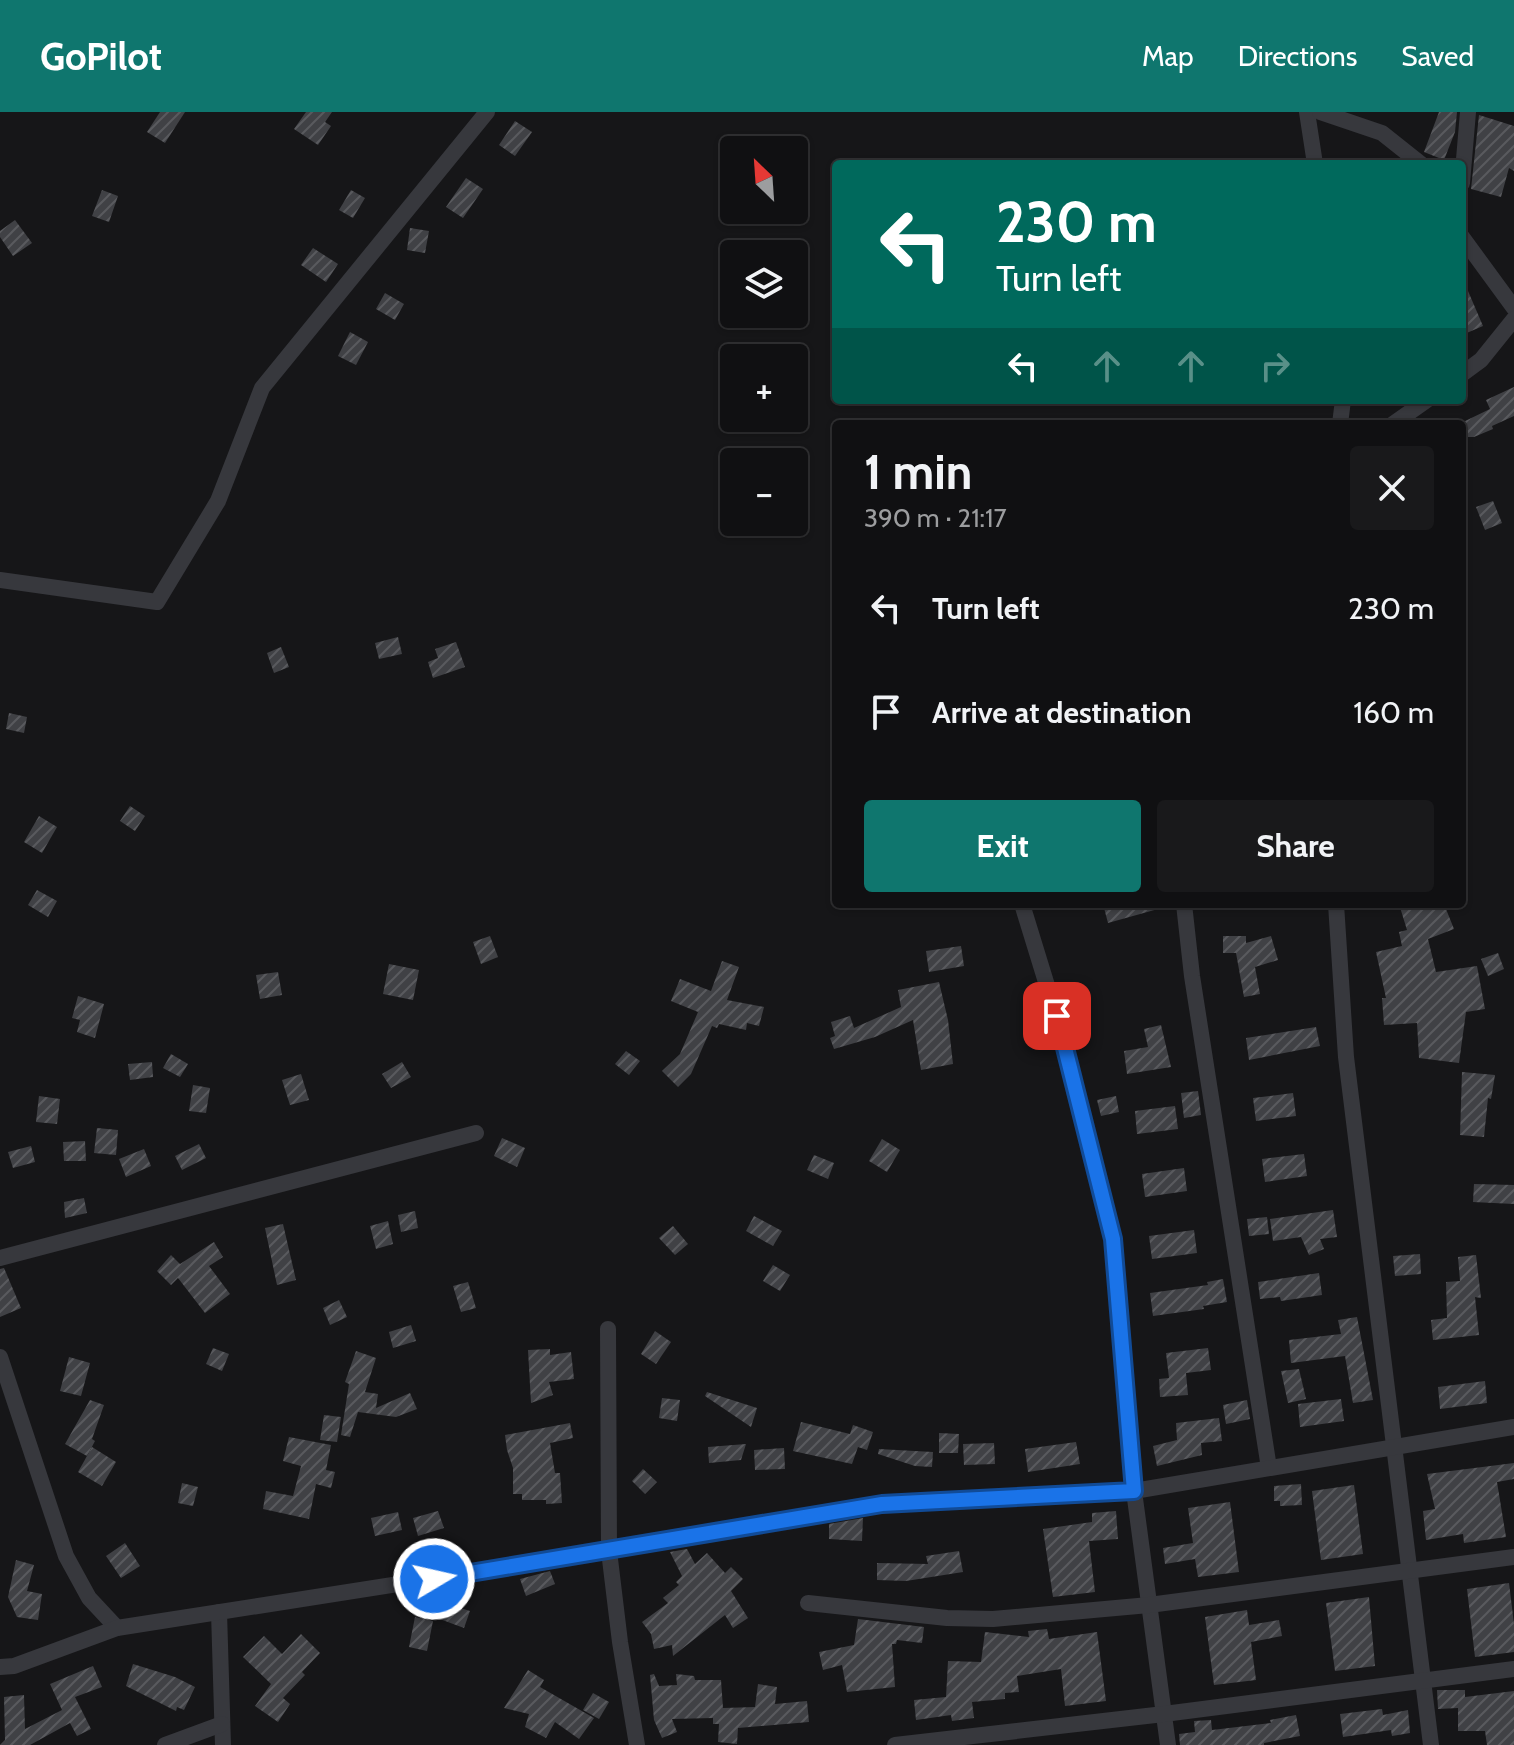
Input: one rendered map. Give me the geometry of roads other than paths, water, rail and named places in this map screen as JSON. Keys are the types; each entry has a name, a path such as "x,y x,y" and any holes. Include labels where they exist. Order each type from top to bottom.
{"street":[{"path":"0,580 157,602 218,501 262,388 487,112"},
{"path":"1307,112 1314,160"},
{"path":"1320,112 1382,133 1416,160"},
{"path":"1464,160 1468,112"},
{"path":"1466,242 1514,308"},
{"path":"1466,371 1481,360 1514,319"},
{"path":"1399,420 1421,404"},
{"path":"1023,908 1065,1044 1113,1239 1134,1491 1168,1745"},
{"path":"1184,908 1192,976 1269,1468"},
{"path":"1336,908 1346,1057 1431,1745"},
{"path":"0,1258 476,1133"},
{"path":"608,1329 609,1551 637,1745"},
{"path":"0,1357 66,1556 89,1598 117,1628"},
{"path":"0,1667 14,1666 117,1628 609,1551 882,1504 1134,1491 1514,1427"},
{"path":"808,1603 947,1618 993,1619 1149,1605 1514,1557"},
{"path":"219,1612 223,1745"},
{"path":"895,1745 1514,1669"},
{"path":"165,1745 222,1724"}]}
